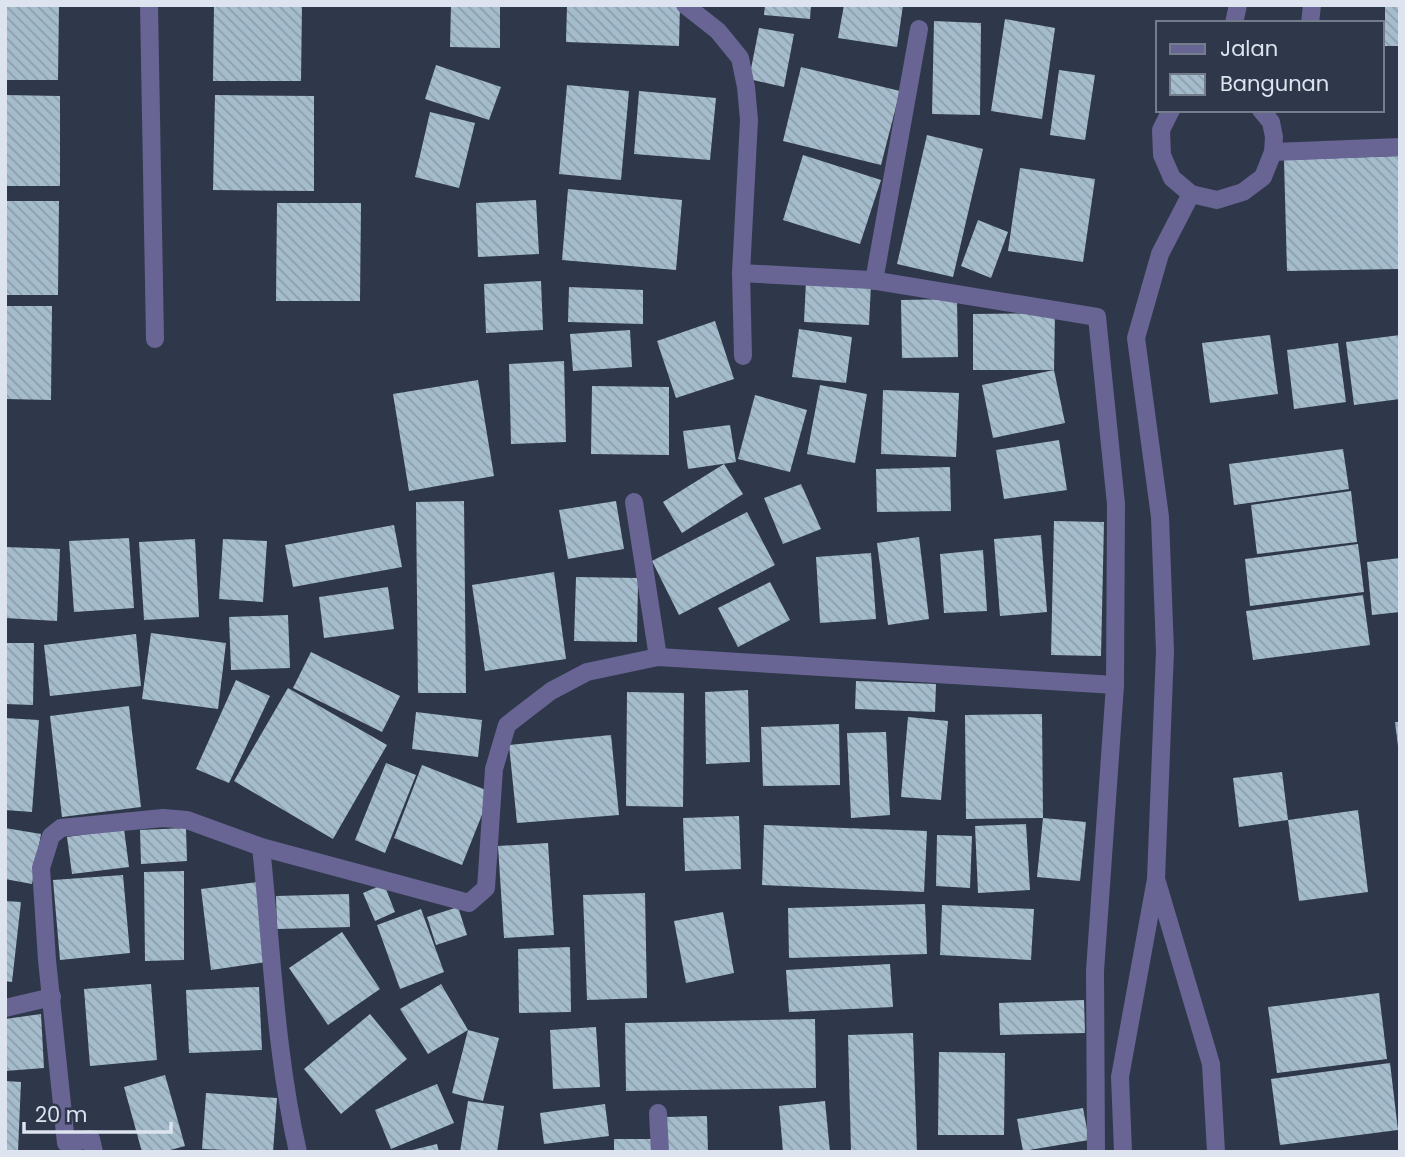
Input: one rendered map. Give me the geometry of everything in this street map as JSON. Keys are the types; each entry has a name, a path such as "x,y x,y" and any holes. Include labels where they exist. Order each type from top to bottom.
{"street":[{"path":"149,5 155,339"},
{"path":"685,5 718,31 740,58 746,88 749,120 741,272 743,356"},
{"path":"874,281 919,29"},
{"path":"1170,112 1161,130 1162,155 1172,178 1191,194 1217,200 1243,192 1263,177 1273,152 1274,137 1270,114"},
{"path":"1273,152 1400,147"},
{"path":"1123,1152 1120,1077 1156,879 1165,651 1160,517 1136,338 1160,254 1191,194"},
{"path":"741,272 874,281 1097,317 1116,504 1115,685 1095,971 1096,1152"},
{"path":"634,502 658,657"},
{"path":"94,1152 91,1139 66,1143 47,960 41,868 51,836 61,828 163,818 187,820 261,847 469,903 486,888 494,769 507,726 551,691 587,672 658,657 1115,685"},
{"path":"261,847 274,999 289,1112 298,1152"},
{"path":"1156,879 1211,1064 1216,1152"},
{"path":"5,1008 52,998"},
{"path":"658,1113 660,1152"}],"building":[{"path":"5,5 59,5 58,80 5,80"},
{"path":"214,5 302,5 301,81 213,81"},
{"path":"451,5 500,5 500,48 450,47"},
{"path":"567,5 680,5 679,46 566,42"},
{"path":"765,5 811,5 810,19 764,15"},
{"path":"844,5 903,5 897,47 838,38"},
{"path":"1385,5 1400,5 1400,46 1385,46"},
{"path":"1005,19 1055,28 1042,119 991,111"},
{"path":"934,21 981,23 980,115 932,114"},
{"path":"759,28 794,34 784,87 749,79"},
{"path":"436,65 501,87 489,120 425,99"},
{"path":"801,67 900,91 881,165 783,141"},
{"path":"1059,70 1095,75 1085,140 1050,135"},
{"path":"567,85 629,91 621,180 559,174"},
{"path":"639,91 716,98 710,160 634,154"},
{"path":"5,95 60,96 60,186 5,186"},
{"path":"215,95 314,96 314,191 213,190"},
{"path":"430,112 475,123 459,188 415,177"},
{"path":"927,135 983,149 953,277 897,264"},
{"path":"803,155 881,180 860,244 783,220"},
{"path":"1400,156 1400,269 1287,271 1284,160"},
{"path":"1020,168 1095,179 1083,262 1008,251"},
{"path":"568,189 682,200 676,270 562,260"},
{"path":"536,200 539,254 478,257 476,203"},
{"path":"5,201 59,201 58,295 5,295"},
{"path":"277,203 361,203 360,301 276,301"},
{"path":"978,220 1008,232 991,278 961,266"},
{"path":"541,281 543,330 486,333 484,284"},
{"path":"806,281 871,284 869,325 804,322"},
{"path":"569,287 643,290 643,324 568,322"},
{"path":"957,299 958,357 902,358 901,300"},
{"path":"5,306 52,306 51,400 5,399"},
{"path":"1055,313 1054,370 973,370 973,314"},
{"path":"715,321 734,379 676,398 657,341"},
{"path":"799,329 852,337 846,383 792,377"},
{"path":"630,330 632,367 573,371 570,334"},
{"path":"1270,335 1278,394 1210,403 1202,343"},
{"path":"1400,335 1400,399 1354,405 1346,342"},
{"path":"1338,343 1346,402 1294,409 1287,350"},
{"path":"564,361 566,442 511,444 509,364"},
{"path":"1054,370 1065,423 993,438 982,385"},
{"path":"478,380 494,476 409,491 393,394"},
{"path":"820,385 867,394 855,463 807,454"},
{"path":"592,386 669,387 669,455 591,454"},
{"path":"883,390 959,393 956,457 881,454"},
{"path":"755,395 807,410 790,472 738,459"},
{"path":"730,425 736,462 688,469 683,431"},
{"path":"1059,440 1067,490 1004,499 996,450"},
{"path":"1343,449 1349,489 1234,505 1229,464"},
{"path":"724,464 743,494 682,533 663,502"},
{"path":"950,467 951,511 877,512 876,469"},
{"path":"801,484 821,529 783,544 764,498"},
{"path":"1351,491 1357,542 1257,554 1251,505"},
{"path":"464,501 466,693 418,693 416,502"},
{"path":"616,501 624,549 568,559 559,510"},
{"path":"747,512 775,565 679,615 652,561"},
{"path":"1054,521 1104,522 1101,656 1051,655"},
{"path":"394,525 402,567 293,587 285,545"},
{"path":"1041,535 1047,612 1000,616 994,539"},
{"path":"919,537 929,619 888,625 877,543"},
{"path":"129,538 134,608 74,612 69,541"},
{"path":"195,539 199,617 144,620 139,542"},
{"path":"223,539 267,541 263,602 219,599"},
{"path":"1358,544 1364,592 1250,606 1245,559"},
{"path":"5,547 60,549 57,621 5,618"},
{"path":"983,550 987,611 944,613 940,554"},
{"path":"871,553 876,619 820,623 816,557"},
{"path":"1400,558 1400,612 1372,615 1367,562"},
{"path":"554,572 566,659 485,671 472,585"},
{"path":"576,577 638,578 637,642 574,641"},
{"path":"770,582 790,620 738,647 718,608"},
{"path":"388,587 394,629 324,638 319,597"},
{"path":"1363,595 1370,645 1253,660 1246,611"},
{"path":"288,615 290,668 231,670 229,617"},
{"path":"151,633 226,643 218,709 142,699"},
{"path":"136,634 141,686 50,696 44,645"},
{"path":"5,643 34,643 33,705 5,704"},
{"path":"311,652 400,696 382,732 293,688"},
{"path":"236,680 270,696 229,783 196,769"},
{"path":"856,681 936,684 935,712 855,709"},
{"path":"288,688 387,745 333,839 234,781"},
{"path":"748,690 750,762 706,764 705,692"},
{"path":"627,692 684,693 683,807 626,806"},
{"path":"129,706 141,807 62,817 50,716"},
{"path":"416,712 482,720 478,757 412,749"},
{"path":"1042,714 1043,818 966,819 965,715"},
{"path":"908,717 948,721 941,800 901,797"},
{"path":"5,718 39,720 32,812 5,810"},
{"path":"1395,722 1400,722 1400,746 1398,746"},
{"path":"839,724 840,785 763,786 761,727"},
{"path":"886,732 890,815 851,818 847,733"},
{"path":"611,735 619,815 517,823 509,745"},
{"path":"386,763 416,775 385,853 355,840"},
{"path":"422,765 491,792 462,865 394,838"},
{"path":"1282,772 1288,820 1239,827 1233,778"},
{"path":"1358,810 1368,892 1299,901 1288,820"},
{"path":"739,816 741,869 685,871 683,818"},
{"path":"1043,818 1086,822 1080,881 1037,877"},
{"path":"1026,824 1030,890 978,893 975,826"},
{"path":"764,825 927,831 924,892 762,885"},
{"path":"5,828 41,834 32,884 5,879"},
{"path":"186,828 187,861 141,864 140,830"},
{"path":"124,829 129,867 72,874 67,837"},
{"path":"937,835 972,836 970,888 936,886"},
{"path":"548,843 554,935 504,938 498,846"},
{"path":"184,871 184,960 145,961 144,872"},
{"path":"123,875 130,953 60,960 53,880"},
{"path":"257,882 267,962 211,970 201,889"},
{"path":"384,884 395,912 375,921 363,893"},
{"path":"645,893 647,998 587,1000 583,895"},
{"path":"349,894 350,927 277,929 276,896"},
{"path":"5,901 21,902 12,982 5,981"},
{"path":"925,904 927,954 789,958 788,908"},
{"path":"942,905 1034,909 1031,960 940,955"},
{"path":"458,907 467,935 436,945 427,917"},
{"path":"421,909 444,972 400,989 377,925"},
{"path":"723,912 734,973 686,983 674,921"},
{"path":"342,932 380,989 328,1025 289,968"},
{"path":"570,947 571,1012 519,1013 518,949"},
{"path":"890,964 893,1007 789,1012 786,970"},
{"path":"151,984 157,1060 90,1066 84,989"},
{"path":"441,984 468,1030 428,1054 400,1009"},
{"path":"259,987 262,1050 189,1053 186,990"},
{"path":"1379,993 1387,1059 1277,1073 1268,1007"},
{"path":"1084,1000 1085,1033 1000,1035 999,1003"},
{"path":"41,1014 44,1068 5,1071 5,1019"},
{"path":"370,1014 407,1059 341,1114 304,1069"},
{"path":"815,1019 816,1088 626,1091 625,1023"},
{"path":"596,1027 600,1087 553,1089 550,1030"},
{"path":"468,1030 499,1038 483,1101 452,1093"},
{"path":"913,1033 917,1152 851,1152 848,1035"},
{"path":"939,1052 1005,1053 1004,1135 938,1135"},
{"path":"1390,1063 1398,1130 1280,1145 1271,1079"},
{"path":"165,1075 185,1146 163,1152 142,1152 124,1087"},
{"path":"5,1081 21,1082 18,1152 5,1152"},
{"path":"437,1084 454,1123 391,1149 375,1110"},
{"path":"206,1093 277,1098 273,1152 202,1149"},
{"path":"468,1101 504,1106 497,1152 460,1152"},
{"path":"825,1101 830,1152 783,1152 779,1106"},
{"path":"605,1104 609,1136 544,1144 540,1113"},
{"path":"1083,1108 1089,1140 1023,1151 1017,1119"},
{"path":"707,1116 708,1152 667,1152 666,1117"},
{"path":"614,1139 653,1139 653,1152 614,1152"},
{"path":"437,1144 439,1152 408,1152 408,1151"}]}
